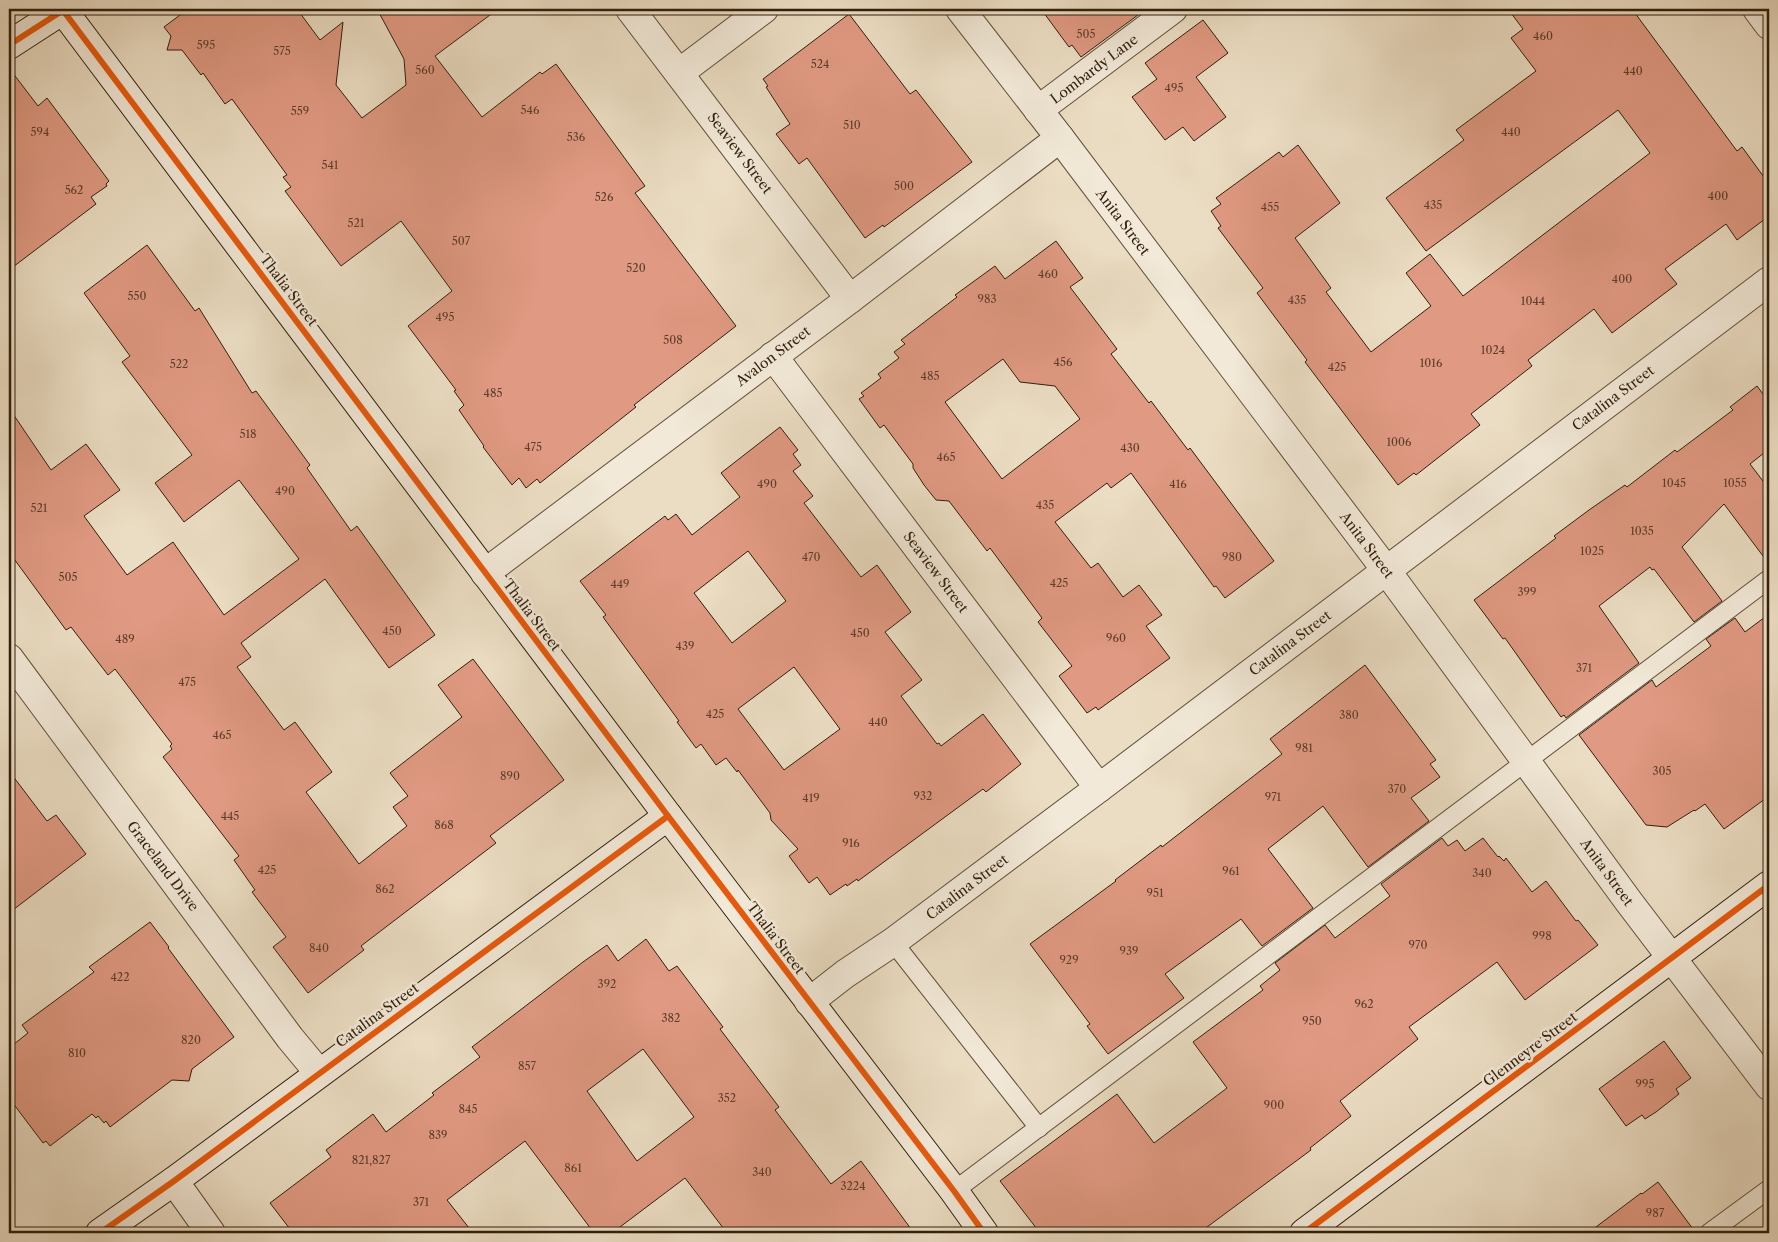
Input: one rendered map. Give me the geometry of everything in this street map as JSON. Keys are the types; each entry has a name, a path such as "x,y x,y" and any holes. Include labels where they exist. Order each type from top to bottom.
{"street":[{"path":"9,45 63,9"},
{"name":"Thalia Street","path":"63,9 485,573 984,1233"},
{"name":"Seaview Street","path":"630,9 850,299"},
{"path":"679,73 764,9"},
{"name":"Anita Street","path":"960,9 1060,138 1386,570 1629,902 1769,1086"},
{"name":"Lombardy Lane","path":"1038,110 1173,9"},
{"path":"1757,9 1769,25"},
{"name":"Avalon Street","path":"485,573 850,299 1060,138"},
{"name":"Catalina Street","path":"809,1002 845,974 893,942 1099,788 1769,280"},
{"name":"Seaview Street","path":"773,356 1099,788"},
{"name":"Graceland Drive","path":"9,658 290,1038 319,1073"},
{"name":"Catalina Street","path":"100,1233 174,1181 668,816"},
{"name":"Glenneyre Street","path":"1304,1233 1769,885"},
{"path":"174,1181 211,1233"}],"lane":[{"path":"954,1191 1769,579"},
{"path":"893,942 1039,1128"},
{"path":"1709,1233 1769,1189"}],"building":[{"path":"188,9 297,9 320,40 343,22 336,85 362,118 406,85 404,59 377,9 498,9 435,56 482,117 540,72 542,74 556,64 645,186 635,193 736,326 634,405 636,407 540,483 537,479 526,488 519,478 512,485 483,447 459,410 464,405 454,391 456,390 408,326 452,291 401,221 341,266 285,191 291,187 283,177 287,175 232,99 225,104 203,73 201,75 182,50 167,50 171,36 164,27"},
{"path":"1041,9 1146,9 1081,57 1072,45 1069,47"},
{"path":"1508,9 1632,9 1737,151 1742,147 1769,184 1769,216 1737,240 1726,224 1665,269 1677,284 1612,333 1594,309 1528,360 1532,366 1471,414 1480,425 1416,475 1414,473 1398,485 1305,362 1307,360 1257,293 1263,288 1218,228 1221,226 1211,211 1221,204 1216,198 1279,152 1283,157 1298,145 1340,203 1295,238 1331,288 1326,292 1371,352 1431,306 1406,273 1430,254 1463,296 1650,153 1618,110 1426,251 1386,198 1464,140 1456,130 1536,71 1511,38 1523,29"},
{"path":"849,14 910,94 916,90 972,162 884,227 883,225 865,238 807,158 799,164 776,134 790,124 766,87 768,86 763,79"},
{"path":"1203,20 1228,53 1196,77 1226,117 1194,141 1183,127 1165,140 1132,97 1157,79 1145,63"},
{"path":"9,68 38,106 47,98 109,181 106,184 107,186 91,197 96,204 9,270"},
{"path":"1056,241 1083,278 1070,287 1117,349 1111,354 1149,403 1151,401 1188,450 1190,448 1274,561 1225,598 1216,586 1214,587 1131,473 1111,488 1107,483 1055,522 1091,568 1098,563 1123,597 1139,585 1162,615 1146,626 1170,658 1098,710 1096,707 1087,713 1059,676 1072,666 1038,622 1042,618 990,548 987,551 949,501 936,500 913,468 913,464 884,425 880,428 859,399 864,396 861,393 881,378 878,374 899,358 894,352 905,344 901,340 957,297 955,295 995,266 1005,279","holes":["1003,359 1020,382 1055,386 1080,419 1002,479 945,402"]},
{"path":"147,245 195,311 199,308 252,393 256,391 310,465 307,468 351,531 357,526 435,635 389,668 325,579 241,643 251,657 237,667 284,730 295,722 332,772 306,792 359,864 407,826 393,807 408,796 390,773 462,717 438,685 473,659 564,780 490,836 496,843 361,946 364,950 308,993 273,947 286,937 252,892 255,890 234,860 239,856 163,757 172,749 170,746 172,744 115,669 108,675 71,627 66,630 9,552 9,408 51,470 86,444 120,490 84,516 127,575 173,542 224,615 299,559 239,480 184,522 155,483 192,455 122,362 130,356 84,293"},
{"path":"1757,386 1769,402 1769,449 1750,464 1769,489 1769,564 1724,504 1682,547 1722,601 1694,622 1654,569 1652,570 1650,567 1599,606 1639,663 1566,718 1564,715 1561,717 1505,638 1503,639 1474,600 1556,538 1554,536 1589,510 1625,485 1627,487 1675,450 1677,452 1733,410 1730,407"},
{"path":"780,427 798,450 793,454 801,465 793,471 813,496 804,503 861,577 877,565 911,612 885,632 922,680 901,696 937,744 939,743 941,746 983,714 1021,764 986,792 983,789 858,881 857,879 847,886 846,884 830,895 817,877 809,883 789,856 798,849 771,820 770,813 738,770 737,772 726,758 716,765 701,744 696,748 677,722 679,721 603,617 606,615 580,581 665,516 668,520 676,514 692,535 740,497 721,473","holes":["748,551 786,601 732,643 694,593","794,667 840,729 784,770 738,709"]},
{"path":"1769,614 1769,796 1724,829 1705,804 1667,827 1646,825 1579,735 1652,680 1656,687 1711,646 1706,639 1735,618 1745,632"},
{"path":"1365,665 1436,760 1430,764 1440,777 1411,798 1429,821 1368,867 1323,806 1268,849 1313,908 1262,946 1241,919 1165,974 1184,998 1108,1054 1087,1026 1090,1024 1030,944 1116,881 1161,845 1162,847 1282,754 1270,739"},
{"path":"9,771 47,821 56,815 86,854 9,913"},
{"path":"1442,838 1448,846 1457,840 1465,851 1483,838 1498,857 1504,861 1506,858 1532,892 1546,881 1576,921 1578,920 1598,945 1525,1000 1497,962 1409,1027 1418,1039 1340,1101 1351,1116 1310,1148 1311,1150 1199,1233 1040,1233 1000,1181 1117,1094 1154,1143 1227,1088 1193,1042 1263,990 1260,986 1280,970 1275,963 1325,925 1335,938 1390,896 1381,884"},
{"path":"150,922 234,1037 192,1069 189,1081 172,1080 110,1127 106,1121 104,1123 98,1116 96,1118 92,1114 50,1146 46,1141 43,1143 9,1098 9,1048 28,1033 22,1025 94,972 89,967"},
{"path":"646,939 669,971 677,966 723,1027 720,1029 779,1107 775,1110 831,1184 861,1161 914,1233 727,1233 685,1178 612,1233 594,1233 525,1141 447,1200 473,1233 293,1233 270,1203 331,1157 326,1150 373,1114 386,1132 434,1095 432,1093 480,1057 472,1047 607,945 618,961","holes":["643,1049 694,1117 637,1161 587,1091"]},
{"path":"1664,1041 1691,1078 1676,1089 1679,1094 1656,1112 1645,1119 1642,1115 1626,1126 1599,1089"},
{"path":"1658,1182 1696,1233 1588,1233 1641,1193"}],"cycle path":[{"path":"62,9 668,816 984,1233"},
{"path":"9,45 65,9"},
{"path":"100,1233 174,1181 668,816"},
{"path":"1304,1233 1769,885"}]}
